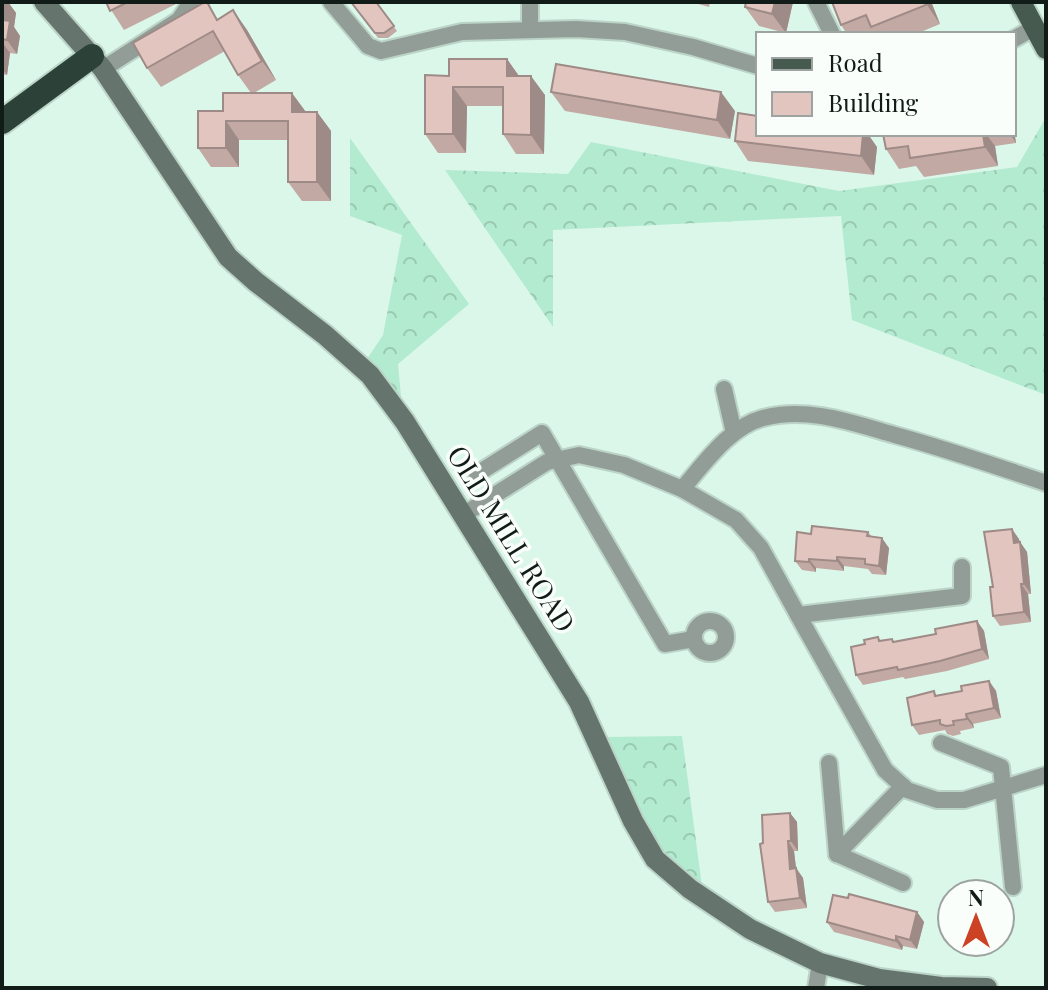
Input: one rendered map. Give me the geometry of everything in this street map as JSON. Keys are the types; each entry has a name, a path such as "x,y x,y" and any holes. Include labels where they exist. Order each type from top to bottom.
{"highway":[{"path":"2,122 98,63"}],"main road":[{"path":"1021,2 1046,49"}],"street":[{"name":"OLD MILL ROAD","path":"44,2 98,63 228,257 370,375 405,422 579,702 633,821 655,859 690,889 750,929 820,963 879,979 941,987 987,988"},
{"path":"98,63 179,20 191,2"},
{"path":"331,2 368,46 381,51 462,32 625,32 756,65"},
{"path":"530,2 530,30"},
{"path":"816,2 831,32"},
{"path":"1016,38 1035,27"},
{"path":"724,389 734,433"},
{"path":"682,489 734,433 761,418 793,413 848,421 1046,483"},
{"path":"477,474 542,433 665,644 694,639"},
{"path":"463,515 547,462 579,455 624,465 682,489 736,520 761,548 885,770 903,786 937,800 964,800 1046,775"},
{"path":"798,615 962,596 962,567"},
{"path":"941,743 1001,767 1012,878"},
{"path":"829,763 837,854"},
{"path":"837,854 903,786"},
{"path":"837,854 903,883"},
{"path":"816,988 820,963"}],"green space":[{"path":"1045,119 1046,395 852,320 841,216 553,230 553,327 445,170 568,174 591,142 839,191 1017,167"},
{"path":"350,138 469,304 398,364 402,407 367,359 383,335 402,235 350,216"},
{"path":"682,736 703,894 666,859 639,819 603,737"}],"building":[{"path":"106,2 128,2 110,11"},
{"path":"205,2 217,20 233,10 262,61 238,75 213,31 147,68 133,43"},
{"path":"351,2 376,2 394,26 384,33 375,33"},
{"path":"746,2 775,2 772,14 745,7"},
{"path":"832,2 925,2 926,5 871,27 866,15 841,25"},
{"path":"2,20 10,21 7,40 2,39"},
{"path":"449,59 507,59 507,76 531,76 531,135 503,134 503,87 453,87 453,134 425,134 425,75 449,76"},
{"path":"556,64 721,92 717,120 551,92"},
{"path":"223,93 292,93 292,112 317,112 317,182 288,182 288,121 226,121 226,148 198,148 198,111 223,111"},
{"path":"738,113 756,116 756,136 863,136 861,156 735,141"},
{"path":"883,136 983,136 985,147 910,158 908,146 886,149"},
{"path":"812,526 868,532 867,536 882,538 879,566 865,564 865,559 837,557 837,561 795,561 797,532 811,534"},
{"path":"1012,529 1014,543 1020,542 1024,612 993,616 990,587 993,587 984,532"},
{"path":"977,621 982,649 898,670 897,667 856,675 851,647 865,644 864,640 878,637 879,641 892,639 893,642 936,634 935,629"},
{"path":"989,681 994,708 966,714 967,719 953,721 954,725 940,724 940,720 912,725 907,698 934,691 935,696 962,691 961,686"},
{"path":"790,813 790,869 796,868 800,898 768,902 760,844 763,843 762,815"},
{"path":"849,894 917,912 910,940 896,936 896,941 827,922 833,895 848,898"}]}
